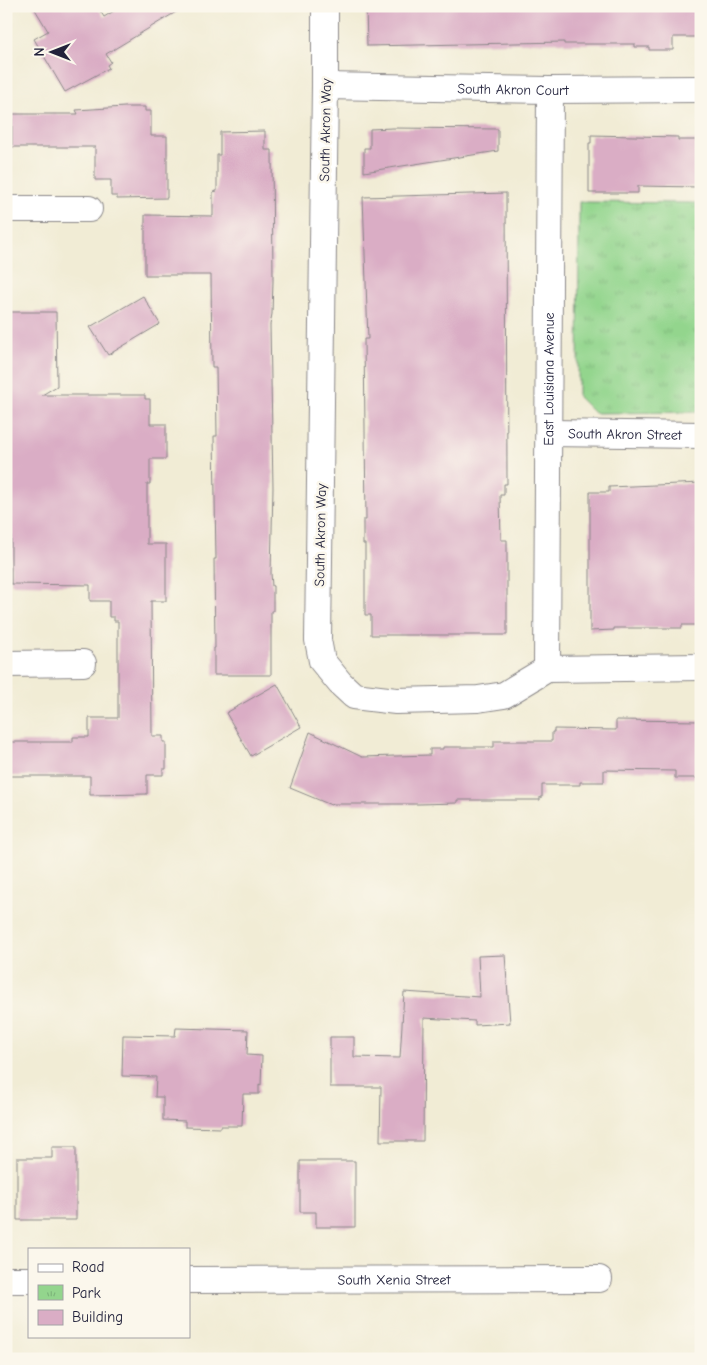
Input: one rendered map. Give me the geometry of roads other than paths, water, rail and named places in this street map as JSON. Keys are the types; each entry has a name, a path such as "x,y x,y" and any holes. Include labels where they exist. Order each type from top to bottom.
{"street":[{"name":"South Akron Way","path":"325,6 318,640 322,661 340,683 354,696 396,700 478,699 504,695 547,669"},
{"name":"South Akron Court","path":"325,86 550,90 701,89"},
{"name":"East Louisiana Avenue","path":"547,669 550,90"},
{"path":"6,209 89,209"},
{"name":"South Akron Street","path":"548,433 701,435"},
{"path":"6,664 84,663"},
{"path":"547,669 701,666"},
{"name":"South Xenia Street","path":"190,1280 599,1279"},
{"path":"6,1280 28,1280"}]}
